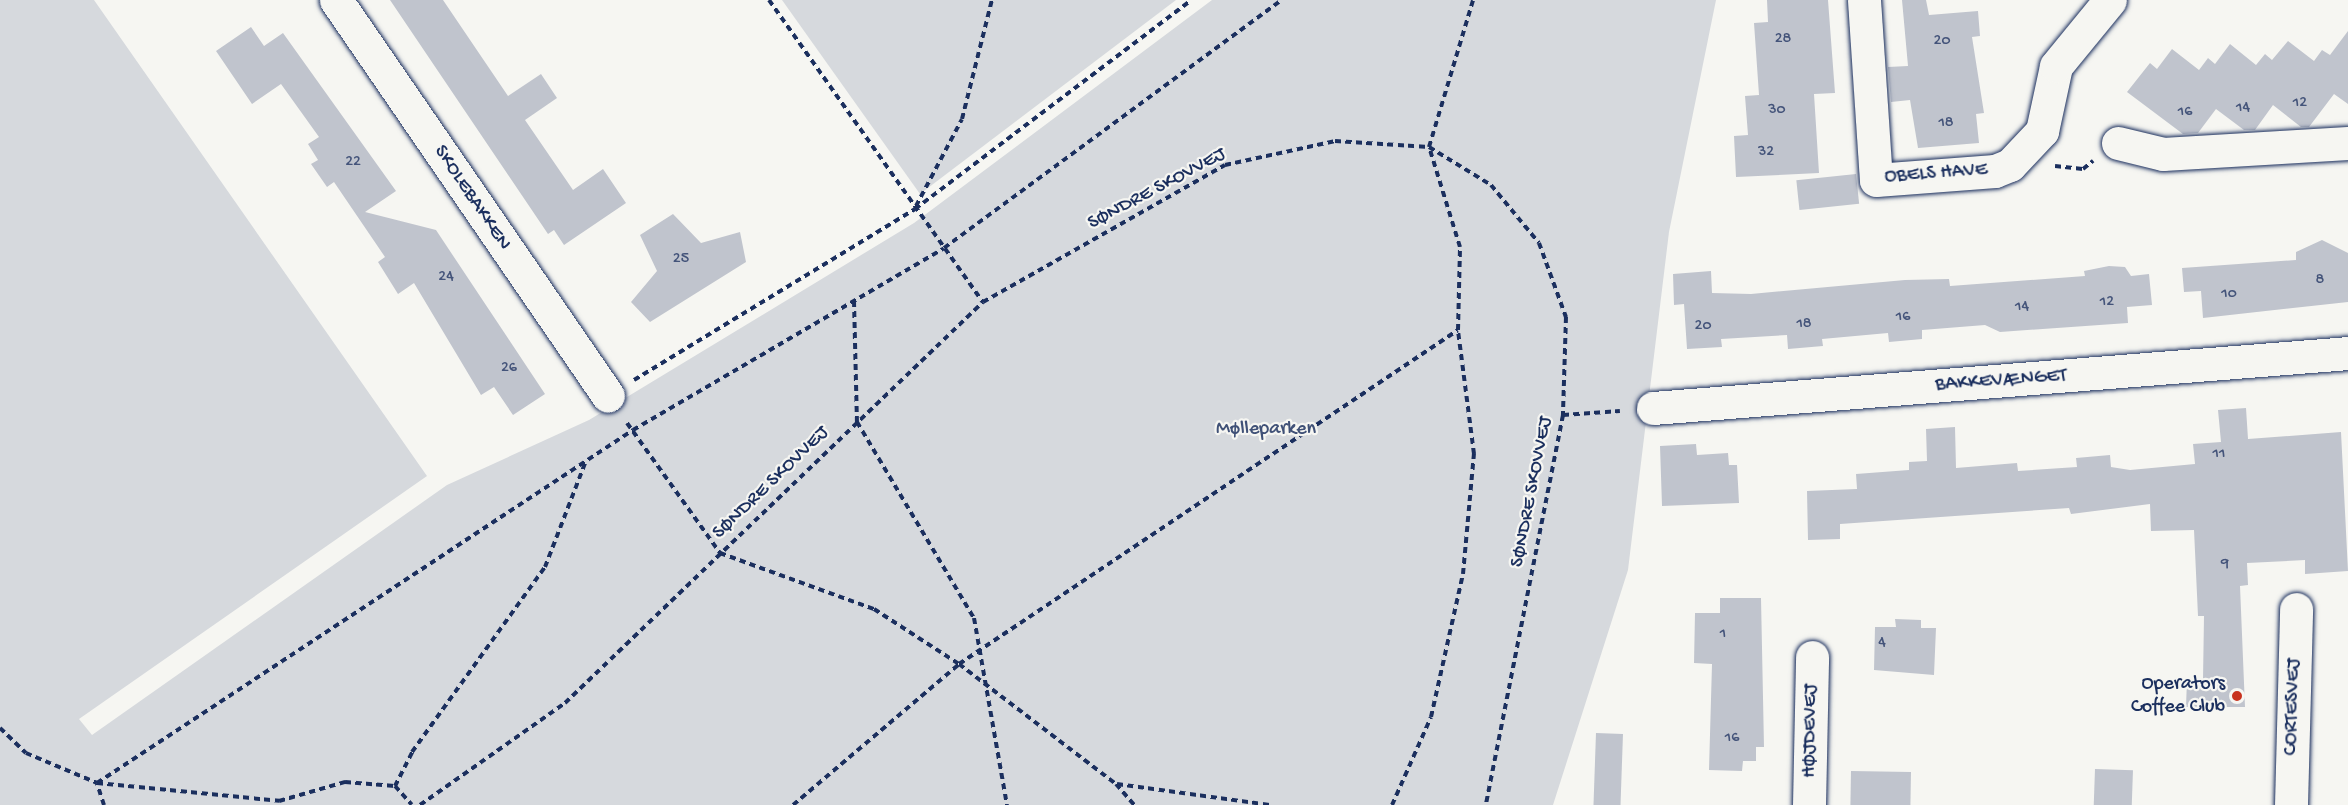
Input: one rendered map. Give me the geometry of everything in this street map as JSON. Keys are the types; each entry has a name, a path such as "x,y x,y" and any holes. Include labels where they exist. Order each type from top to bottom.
{"street":[{"name":"SKOLEBAKKEN","path":"336,0 608,396"},
{"name":"OBELS HAVE","path":"1864,0 1876,180 1995,171 2031,148"},
{"path":"2031,148 2049,112 2056,66 2110,0"},
{"path":"2118,143 2163,154 2348,143"},
{"name":"BAKKEVÆNGET","path":"1653,408 2348,353"},
{"name":"CORTESVEJ","path":"2291,805 2296,609"},
{"name":"HØJDEVEJ","path":"1809,805 1812,657"}],"path":[{"path":"770,0 915,209 983,302"},
{"path":"915,209 962,118 992,0"},
{"path":"1134,805 1116,784 959,664 874,609 720,553 608,396 915,209 1191,0"},
{"path":"97,783 633,430 944,248 1281,0"},
{"path":"1392,805 1431,717 1463,574 1474,454 1458,330 1460,247 1429,147 1473,0"},
{"name":"SØNDRE SKOVVEJ","path":"420,805 565,703 983,302 1225,165 1335,141 1429,147 1491,185 1539,243 1566,317 1563,415 1486,805"},
{"path":"2031,148 2055,166 2083,169 2118,143"},
{"path":"854,301 857,422 969,608 979,650 982,682 1007,805"},
{"path":"793,805 959,664 1458,330"},
{"path":"1563,415 1653,408"},
{"path":"394,786 412,752 545,567 586,460"},
{"path":"0,728 26,753 97,783 279,801 345,782 394,786 412,805"},
{"path":"97,783 104,805"},
{"path":"1116,784 1270,805"}],"green space":[{"name":"Mølleparken","path":"0,0 94,0 427,476 79,719 92,735 447,485 589,420 914,223 1212,0 1716,0 1669,232 1628,570 1553,805 0,805"},
{"path":"782,0 1176,0 920,194"}],"building":[{"path":"390,0 443,0 508,96 541,74 557,98 525,120 573,190 603,169 626,203 564,245 554,230 548,234"},
{"path":"1767,0 1828,0 1835,93 1814,94 1819,173 1736,177 1734,136 1748,135 1745,96 1759,95 1754,23 1768,22"},
{"path":"1902,0 1926,0 1929,15 1978,11 1980,36 1972,37 1984,113 1976,114 1979,143 1918,148 1910,100 1891,102 1888,67 1908,66"},
{"path":"251,27 264,46 283,33 396,191 365,212 436,230 545,394 513,415 494,387 481,395 414,283 398,294 378,262 385,257 334,182 327,187 311,164 318,160 308,144 319,137 281,84 252,104 216,51"},
{"path":"2348,31 2348,104 2334,94 2309,127 2301,127 2273,105 2255,130 2244,130 2216,109 2198,133 2183,134 2127,92 2150,63 2157,69 2172,49 2199,70 2208,58 2215,64 2230,44 2256,65 2265,54 2272,60 2288,41 2314,61 2322,50 2330,55"},
{"path":"1856,174 1859,204 1799,210 1796,180"},
{"path":"673,214 701,243 740,232 746,262 650,322 631,302 657,271 640,235"},
{"path":"2322,240 2348,253 2348,302 2203,318 2201,291 2184,292 2182,268 2296,260 2296,252"},
{"path":"2109,266 2125,267 2131,276 2149,274 2152,305 2127,307 2128,323 2000,332 1985,325 1922,330 1922,339 1889,342 1888,333 1822,339 1823,346 1788,349 1787,335 1721,339 1722,347 1687,349 1684,304 1674,305 1673,274 1711,271 1712,293 1751,294 1905,280 1949,279 1950,286 2085,276 2084,271"},
{"path":"2246,408 2248,439 2341,432 2348,571 2305,574 2305,560 2247,563 2248,585 2240,586 2245,707 2186,707 2187,679 2203,679 2204,616 2198,616 2194,530 2151,531 2150,504 2071,514 2069,508 1840,524 1840,539 1808,540 1807,491 1857,489 1856,474 1909,470 1909,462 1927,461 1926,429 1955,427 1956,468 2017,463 2018,471 2077,467 2076,458 2110,455 2111,467 2130,470 2195,464 2193,444 2221,442 2218,410"},
{"path":"1696,444 1697,455 1728,453 1729,465 1737,465 1739,503 1662,506 1660,446"},
{"path":"1720,598 1761,598 1764,747 1756,747 1756,761 1743,761 1742,771 1709,770 1712,664 1694,663 1695,613 1720,613"},
{"path":"1895,619 1921,620 1921,628 1936,628 1934,675 1874,670 1875,627 1896,627"},
{"path":"1596,733 1623,734 1621,805 1593,805"},
{"path":"2095,769 2133,770 2132,805 2094,805"},
{"path":"1851,771 1911,772 1910,805 1850,805"}],"place":[{"name":"Operators Coffee Club","path":"2237,696"}]}
